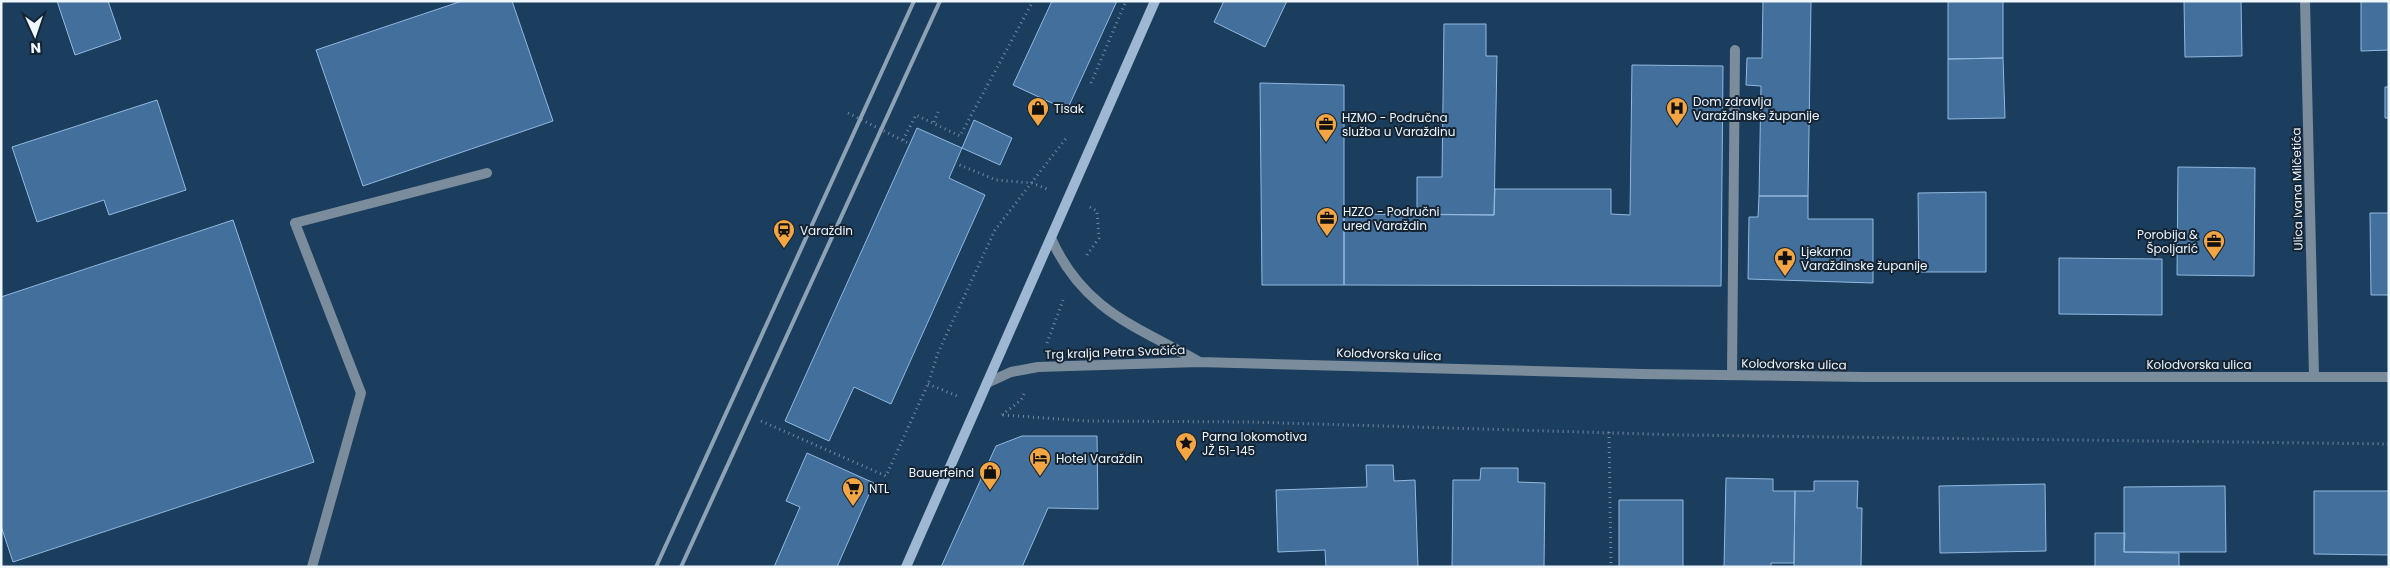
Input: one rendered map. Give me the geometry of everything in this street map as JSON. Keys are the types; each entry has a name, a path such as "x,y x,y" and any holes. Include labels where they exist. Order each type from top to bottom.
{"main road":[{"path":"906,567 1155,1"}],"street":[{"name":"Ulica Ivana Milčetića","path":"2305,1 2314,376"},
{"path":"1732,375 1735,50"},
{"path":"312,567 361,394 295,224 486,173"},
{"name":"Trg kralja Petra Svačića","path":"1051,238 1060,258 1084,292 1107,311 1199,362"},
{"name":"Kolodvorska ulica","path":"1199,362 1866,378 2389,377"},
{"name":"Trg kralja Petra Svačića","path":"987,383 1011,372 1038,367 1199,362"}],"path":[{"path":"903,140 916,115 960,136 1032,1"},
{"path":"1087,92 1126,1"},
{"path":"934,122 938,112"},
{"path":"848,113 910,144"},
{"path":"760,421 886,476 928,384 938,353 995,230 1067,138 1071,128"},
{"path":"955,163 996,180 1032,183 1069,197"},
{"path":"1003,415 1087,421 1135,420 1609,432 1681,436 2389,444"},
{"path":"1609,432 1610,567"}],"building":[{"path":"57,1 108,1 121,39 75,55"},
{"path":"462,1 512,1 553,121 363,186 316,50"},
{"path":"1052,1 1117,1 1067,110 1013,85"},
{"path":"1224,1 1287,1 1265,47 1214,22"},
{"path":"1763,1 1811,1 1808,196 1759,196 1761,86 1746,85 1747,58 1762,58"},
{"path":"1948,1 2003,1 2003,58 1948,59"},
{"path":"2184,1 2241,1 2242,56 2185,57"},
{"path":"2361,1 2389,1 2389,50 2361,51"},
{"path":"1444,24 1486,24 1486,56 1497,56 1494,215 1417,214 1417,177 1442,177"},
{"path":"2003,58 2005,118 1948,119 1948,59"},
{"name":"Dom zdravlja Varaždinske županije","path":"1632,65 1723,66 1721,286 1344,285 1344,214 1494,215 1495,189 1611,189 1611,214 1630,215"},
{"path":"1260,83 1344,85 1344,285 1262,285"},
{"path":"2385,87 2389,87 2389,118 2385,118"},
{"path":"157,100 186,190 109,215 104,200 37,222 12,147"},
{"path":"974,120 1012,138 1000,165 962,148"},
{"path":"917,128 962,148 949,178 985,195 891,404 854,387 829,441 785,421"},
{"path":"2178,167 2255,168 2254,276 2177,275"},
{"path":"1986,192 1986,272 1919,272 1918,193"},
{"path":"1759,196 1808,196 1808,219 1873,219 1873,283 1748,279 1749,217 1758,217"},
{"path":"2370,213 2389,213 2389,295 2371,295"},
{"path":"233,220 314,462 13,562 1,526 1,297"},
{"path":"2059,258 2162,259 2162,315 2059,314"},
{"name":"Hotel Varaždin","path":"1022,436 1097,436 1098,509 1048,508 1022,567 941,567 996,446"},
{"path":"807,453 874,483 837,567 774,567 800,507 786,501"},
{"path":"1366,465 1393,465 1394,481 1415,480 1418,567 1326,567 1325,550 1278,552 1276,490 1367,487"},
{"path":"1481,468 1518,468 1518,482 1545,483 1544,567 1452,567 1453,480 1480,480"},
{"path":"1726,478 1773,479 1773,491 1795,491 1794,563 1771,563 1771,567 1724,567"},
{"path":"1814,481 1858,481 1857,508 1862,508 1861,567 1794,567 1795,491 1814,491"},
{"path":"2045,484 2046,551 1940,553 1939,486"},
{"path":"2225,486 2226,552 2124,552 2124,487"},
{"path":"2314,491 2389,491 2389,555 2314,554"},
{"path":"1619,500 1683,500 1683,567 1619,567"},
{"path":"2095,533 2125,533 2124,552 2179,553 2179,567 2095,567"}],"railway":[{"path":"656,567 914,1"},
{"path":"681,567 940,1"}],"place":[{"name":"Tisak","path":"1038,127"},
{"name":"Dom zdravlja Varaždinske županije","path":"1677,127"},
{"name":"HZMO - Područna služba u Varaždinu","path":"1326,143"},
{"name":"HZZO - Područni ured Varaždin","path":"1327,237"},
{"name":"Varaždin","path":"784,249"},
{"name":"Porobija & Špoljarić","path":"2214,260"},
{"name":"Ljekarna Varaždinske županije","path":"1785,277"},
{"name":"Parna lokomotiva JŽ 51-145","path":"1186,462"},
{"name":"Hotel Varaždin","path":"1040,477"},
{"name":"Bauerfeind","path":"990,491"},
{"name":"NTL","path":"853,507"}]}
